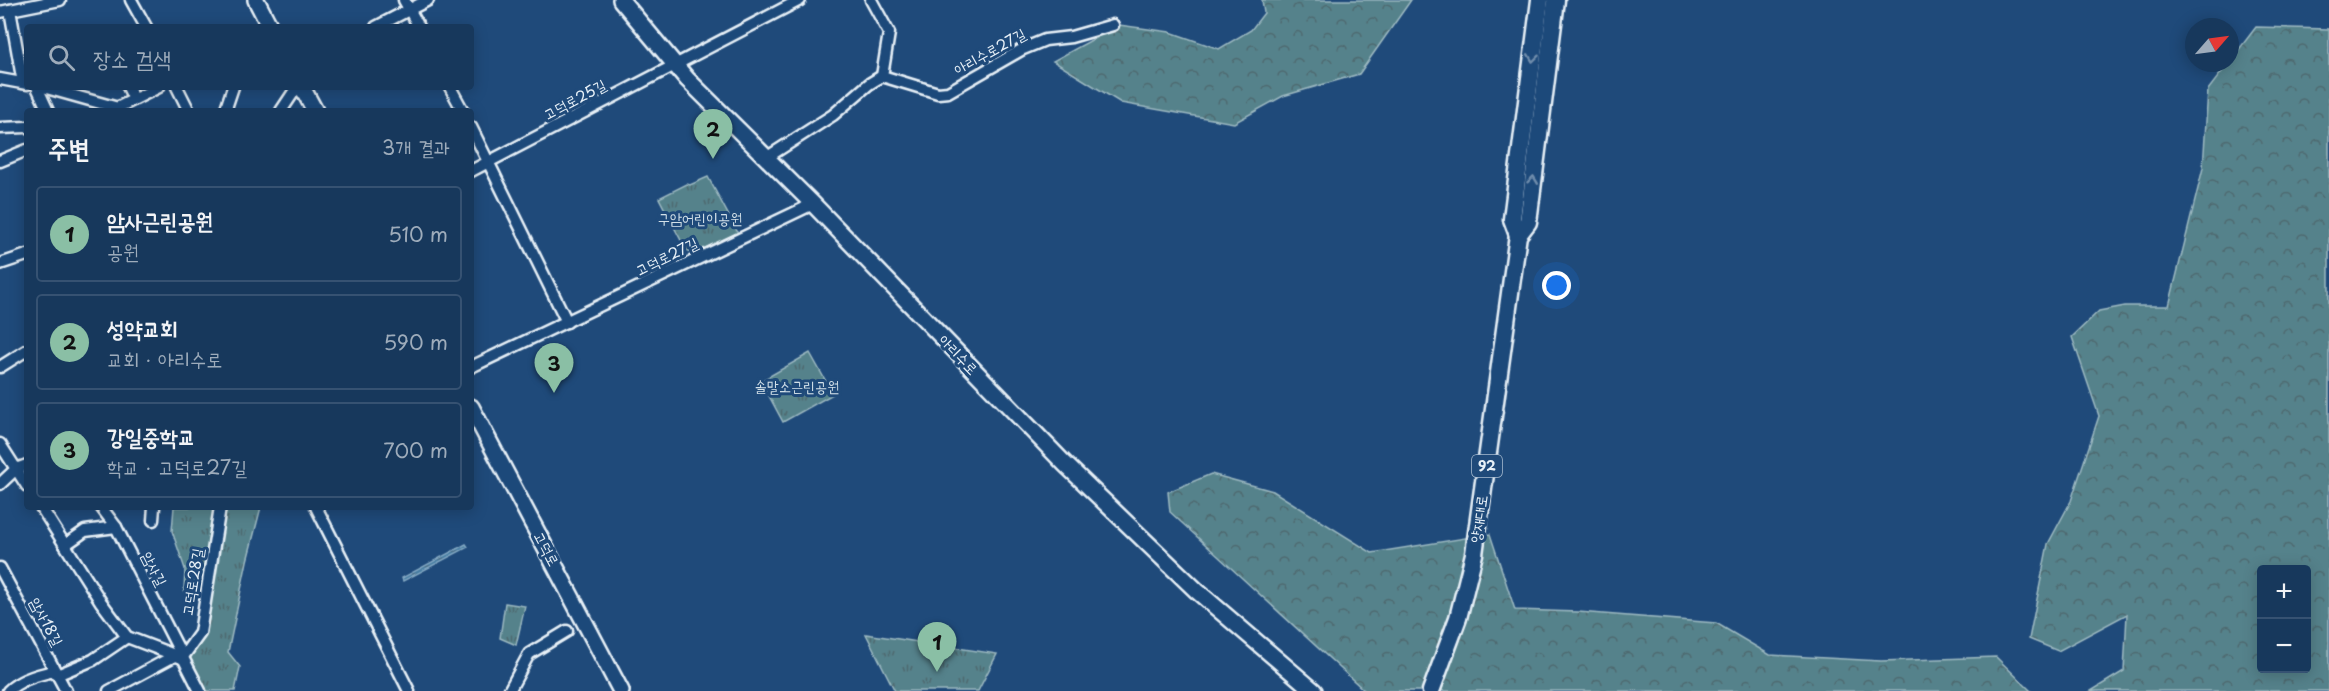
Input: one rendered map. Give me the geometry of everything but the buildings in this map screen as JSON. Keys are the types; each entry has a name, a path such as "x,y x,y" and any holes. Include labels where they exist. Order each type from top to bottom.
{"main road":[{"name":"양재대로","path":"1431,691 1458,618 1474,554 1518,235 1512,219 1540,0"},
{"name":"양재대로","path":"1518,235 1528,222 1556,0"}],"street":[{"path":"24,79 5,11 56,0"},
{"path":"131,0 144,24"},
{"path":"256,0 268,24"},
{"path":"380,24 407,5 428,0"},
{"name":"아리수로","path":"621,0 675,65 1065,464 1197,591 1314,691"},
{"name":"고덕로25길","path":"474,170 800,0"},
{"path":"766,158 833,115 869,84 882,76 889,33 871,0"},
{"path":"407,5 417,24"},
{"name":"아리수로27길","path":"882,76 938,93 948,92 1023,49 1045,40 1071,37 1113,25"},
{"path":"0,79 24,83"},
{"path":"38,90 47,108"},
{"path":"63,90 110,108"},
{"path":"130,90 135,99"},
{"path":"119,108 153,90"},
{"path":"178,90 188,108"},
{"path":"226,108 232,90"},
{"path":"283,108 295,90"},
{"path":"304,90 313,108"},
{"path":"452,90 461,108"},
{"path":"0,128 24,127"},
{"path":"474,133 567,322"},
{"path":"0,161 24,151"},
{"name":"고덕로27길","path":"474,366 813,204"},
{"path":"1,262 24,258"},
{"path":"0,367 24,352"},
{"name":"고덕로","path":"474,413 621,691"},
{"path":"0,444 22,467 0,484"},
{"path":"43,510 101,602 127,637 179,656"},
{"name":"암사길","path":"103,510 116,527 196,689"},
{"path":"153,520 154,510"},
{"name":"고덕로28길","path":"179,656 200,633 220,510"},
{"path":"318,510 409,691"},
{"path":"65,545 85,531 116,527"},
{"name":"암사18길","path":"0,567 66,691"},
{"path":"509,691 529,654 567,632"},
{"path":"8,691 14,684 42,673 56,673 93,660 127,637"},
{"path":"109,691 179,656"}],"green space":[{"path":"1262,0 1411,0 1359,74 1283,96 1234,123 1121,103 1053,61 1119,25 1170,32 1219,49 1251,30 1264,13"},
{"path":"2256,27 2329,29 2329,691 2091,691 2124,671 2127,614 2058,651 2029,639 2048,544 2071,501 2099,416 2072,337 2099,311 2125,306 2169,306 2203,168 2208,90 2222,72 2239,72 2239,49"},
{"name":"구암어린이공원","path":"708,177 738,233 694,253 686,250 659,198 687,184 690,185"},
{"name":"솔말소근린공원","path":"810,353 833,394 783,422 761,381"},
{"path":"1211,474 1273,491 1372,553 1490,534 1515,610 1578,612 1716,623 1770,655 1881,661 1996,657 2031,691 1365,691 1170,512 1168,492"},
{"path":"174,510 217,510 203,597 184,591 185,569 172,531"},
{"path":"220,510 260,510 228,652 240,667 235,691 201,691 182,658 200,633"},
{"path":"505,603 525,606 516,645 500,638"},
{"path":"866,634 997,654 978,691 895,691"}],"water":[{"path":"466,544 468,547 403,581 402,578"}],"place":[{"name":"성약교회","path":"713,159"},
{"name":"강일중학교","path":"554,393"},
{"name":"암사근린공원","path":"937,672"}]}
